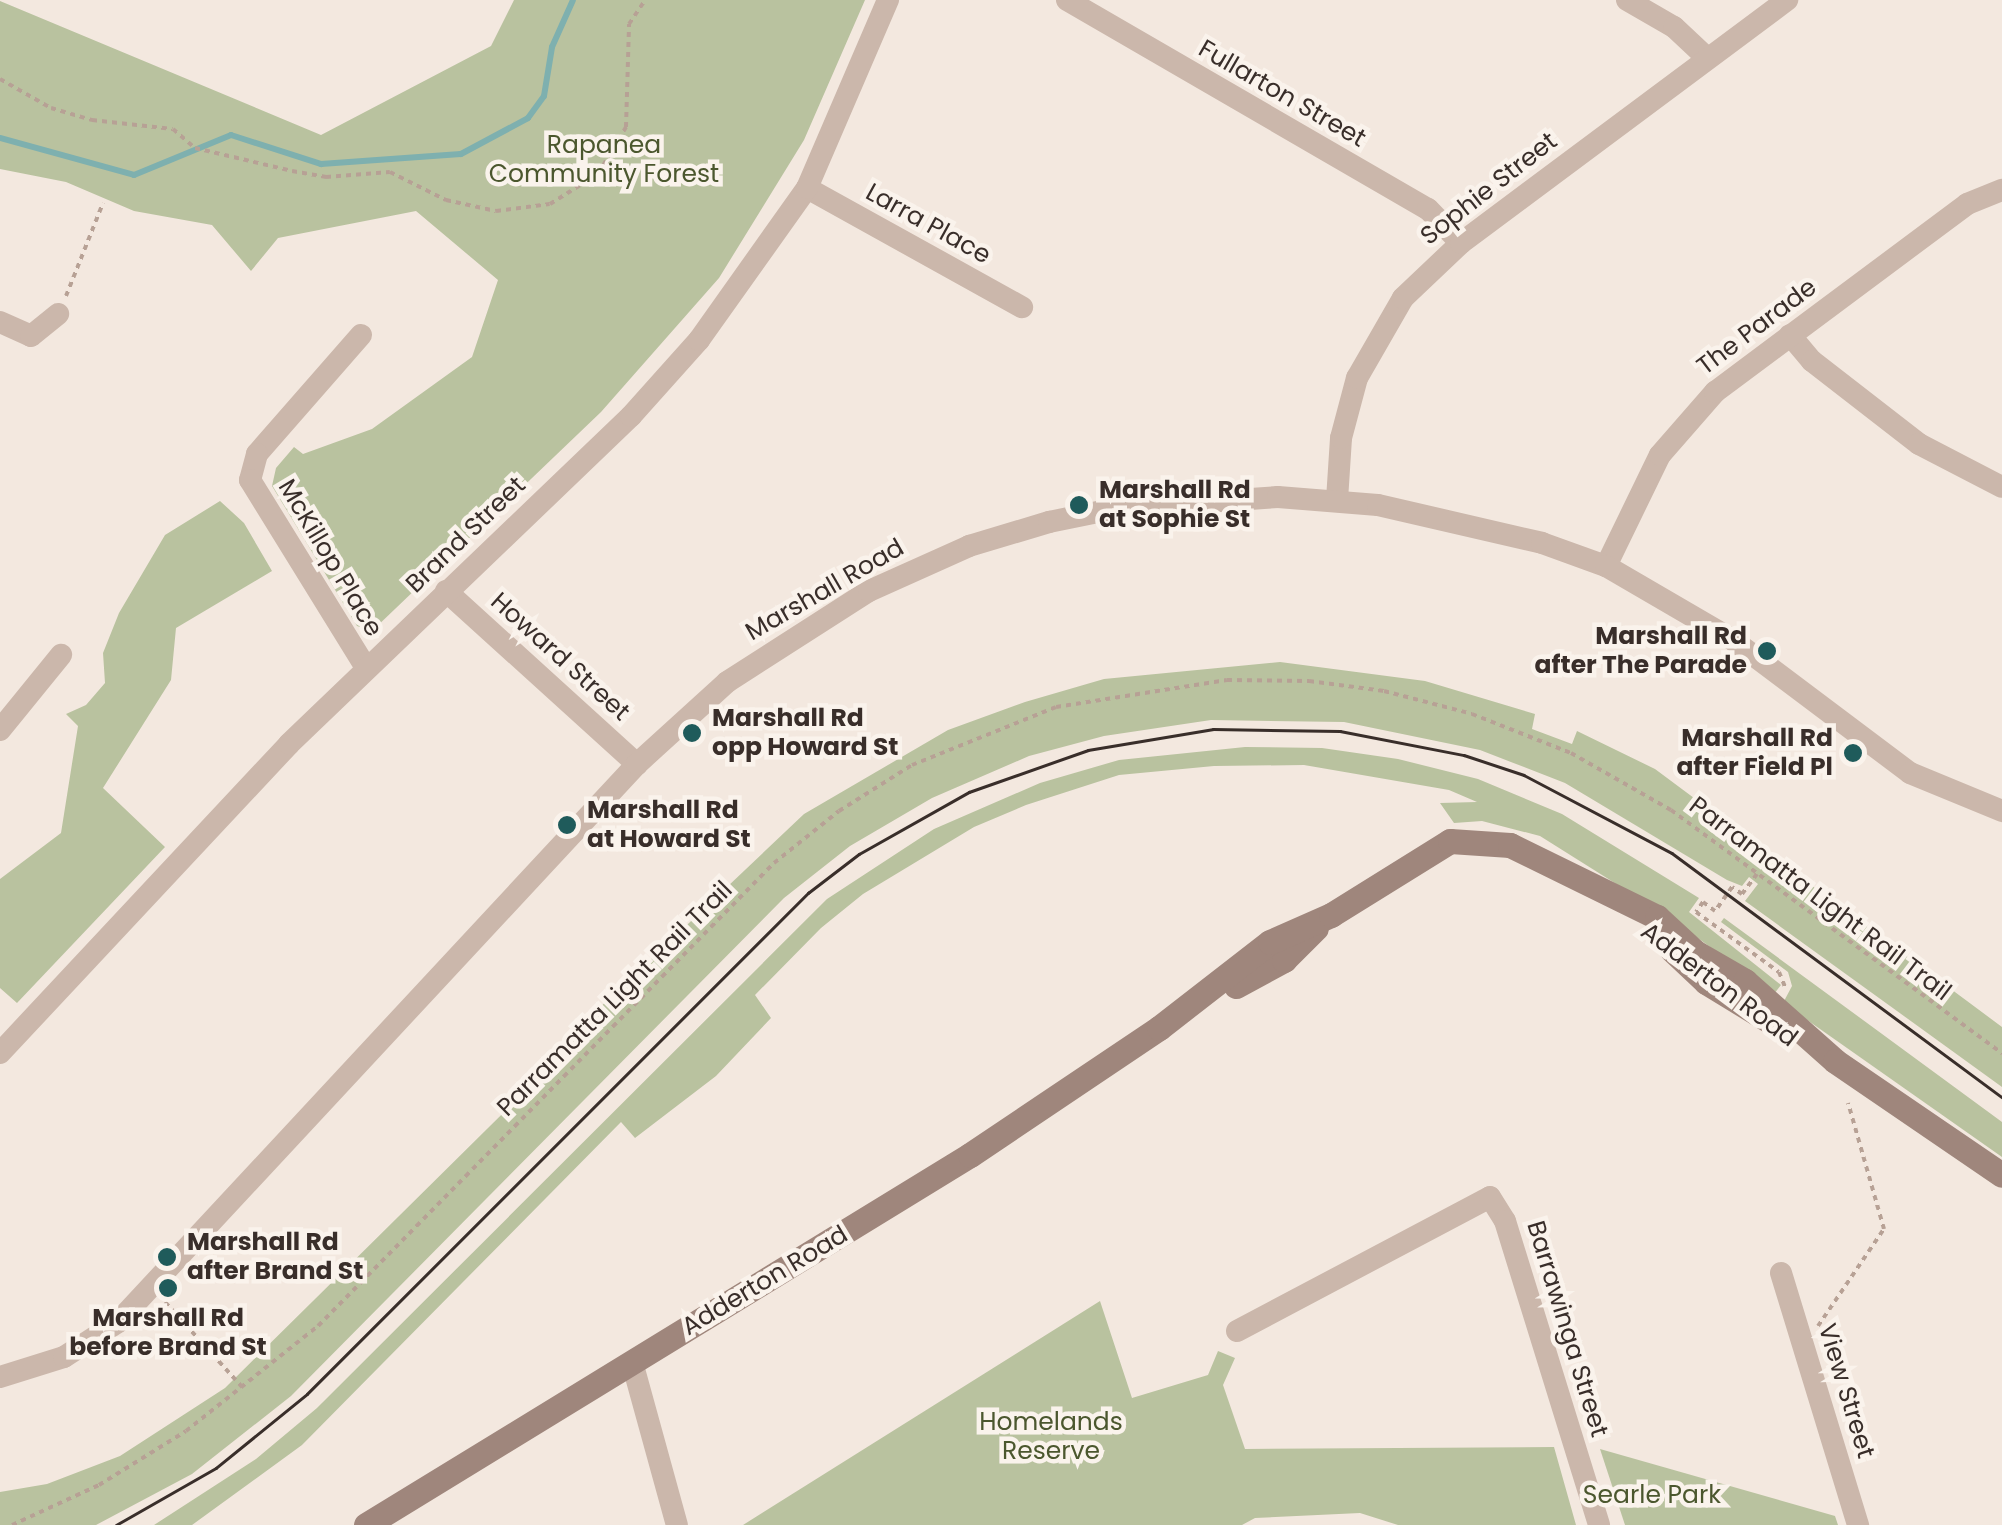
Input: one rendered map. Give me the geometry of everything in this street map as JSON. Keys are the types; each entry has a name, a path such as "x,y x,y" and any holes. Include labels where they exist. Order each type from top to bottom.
{"main road":[{"name":"Adderton Road","path":"366,1525 970,1155 1159,1028 1192,1017 1284,960 1331,915 1429,851 1470,838 1527,852 1610,898 1657,918 1774,1005 1835,1061 2002,1175"},
{"name":"Adderton Road","path":"1610,898 1706,982 1754,1008 1795,1045 1835,1061"}],"street":[{"name":"Brand Street","path":"0,1053 366,668 653,393 746,279 806,188 888,0"},
{"name":"Fullarton Street","path":"1068,0 1428,208 1461,243"},
{"path":"1628,0 1674,27 1707,58"},
{"name":"Sophie Street","path":"1337,500 1346,410 1372,345 1403,298 1461,243 1786,0"},
{"name":"Larra Place","path":"806,188 1022,307"},
{"name":"The Parade","path":"1606,566 1673,437 1715,392 1967,204 2002,190"},
{"path":"0,322 31,336 58,314"},
{"name":"McKillop Place","path":"360,335 257,454 250,480 366,668"},
{"path":"1790,336 1812,362 1918,444 2002,486"},
{"name":"Marshall Road","path":"0,1377 38,1369 93,1341 152,1288 637,764 771,650 869,591 970,546 1117,508 1211,498 1337,500 1468,522 1606,566 1733,640 1910,774 2002,811"},
{"name":"Howard Street","path":"446,591 637,764"},
{"path":"0,730 61,656"},
{"name":"Barrawinga Street","path":"1237,1331 1490,1197 1505,1221 1599,1525"},
{"name":"View Street","path":"1781,1273 1858,1525"},
{"path":"632,1362 678,1525"}],"path":[{"path":"0,79 50,108 92,120 173,129 194,148 326,178 390,172 446,200 496,210 550,204 598,174 626,127 629,24 645,0"},
{"path":"58,314 103,203"},
{"name":"Parramatta Light Rail Trail","path":"12,1525 98,1485 243,1388 318,1326 774,863 912,765 987,730 1092,699 1227,680 1384,690 1472,714 1572,752 1671,810 2002,1052"},
{"path":"1757,874 1742,894 1732,887 1715,911 1703,902 1696,912 1783,976 1787,986 1774,1005"},
{"path":"1804,1347 1884,1229 1848,1103"},
{"path":"152,1288 243,1388"}],"green space":[{"name":"Rapanea Community Forest","path":"514,0 865,0 804,140 719,278 601,412 372,631 357,626 272,486 276,468 294,447 303,454 372,429 472,357 498,280 416,211 278,238 251,271 212,225 134,211 66,182 0,169 0,1 321,135 491,46"},
{"path":"220,501 244,523 272,571 176,628 171,680 103,788 165,847 17,1003 0,988 0,879 61,833 78,726 66,714 86,705 105,683 103,653 119,613 165,535"},
{"path":"1280,662 1425,681 1535,714 1532,729 1572,744 1577,731 1655,769 2002,1027 2002,1087 1745,901 1758,884 1749,877 1742,886 1727,880 1565,783 1480,750 1344,722 1211,720 1104,736 1029,756 932,798 850,846 784,898 291,1396 192,1474 96,1525 0,1525 0,1492 47,1484 120,1456 225,1388 565,1052 595,1012 804,814 948,730 1025,702 1104,679"},
{"path":"1245,747 1322,748 1398,759 1478,779 1562,814 1699,898 1689,912 1781,985 1774,994 1672,919 1540,836 1482,821 1454,823 1440,803 1477,802 1449,790 1304,765 1214,766 1119,775 1026,805 974,827 863,894 821,928 755,995 771,1018 716,1076 635,1138 621,1122 302,1445 192,1525 154,1525 256,1459 317,1408 827,899 934,829 1040,783 1119,760"},
{"path":"1724,918 2002,1122 2002,1157 1783,1003 1792,986 1788,972 1721,922"},
{"name":"Homelands Reserve","path":"1100,1301 1132,1398 1208,1375 1218,1351 1235,1358 1223,1385 1245,1449 1554,1447 1576,1525 1398,1525 1360,1513 1255,1518 1242,1525 743,1525"},
{"name":"Searle Park","path":"1600,1449 1835,1516 1838,1525 1625,1525"}],"waterway":[{"path":"0,138 134,175 231,135 321,164 461,154 528,118 544,96 552,47 573,0"}],"tram line":[{"path":"116,1525 216,1468 307,1394 808,893 859,854 969,792 1088,750 1213,729 1340,731 1464,755 1524,775 1672,853 2002,1097"}],"place":[{"name":"Marshall Rd at Sophie St","path":"1079,505"},
{"name":"Marshall Rd after The Parade","path":"1767,651"},
{"name":"Marshall Rd opp Howard St","path":"692,733"},
{"name":"Marshall Rd after Field Pl","path":"1853,753"},
{"name":"Marshall Rd at Howard St","path":"567,825"},
{"name":"Marshall Rd after Brand St","path":"167,1257"},
{"name":"Marshall Rd before Brand St","path":"168,1288"}]}
